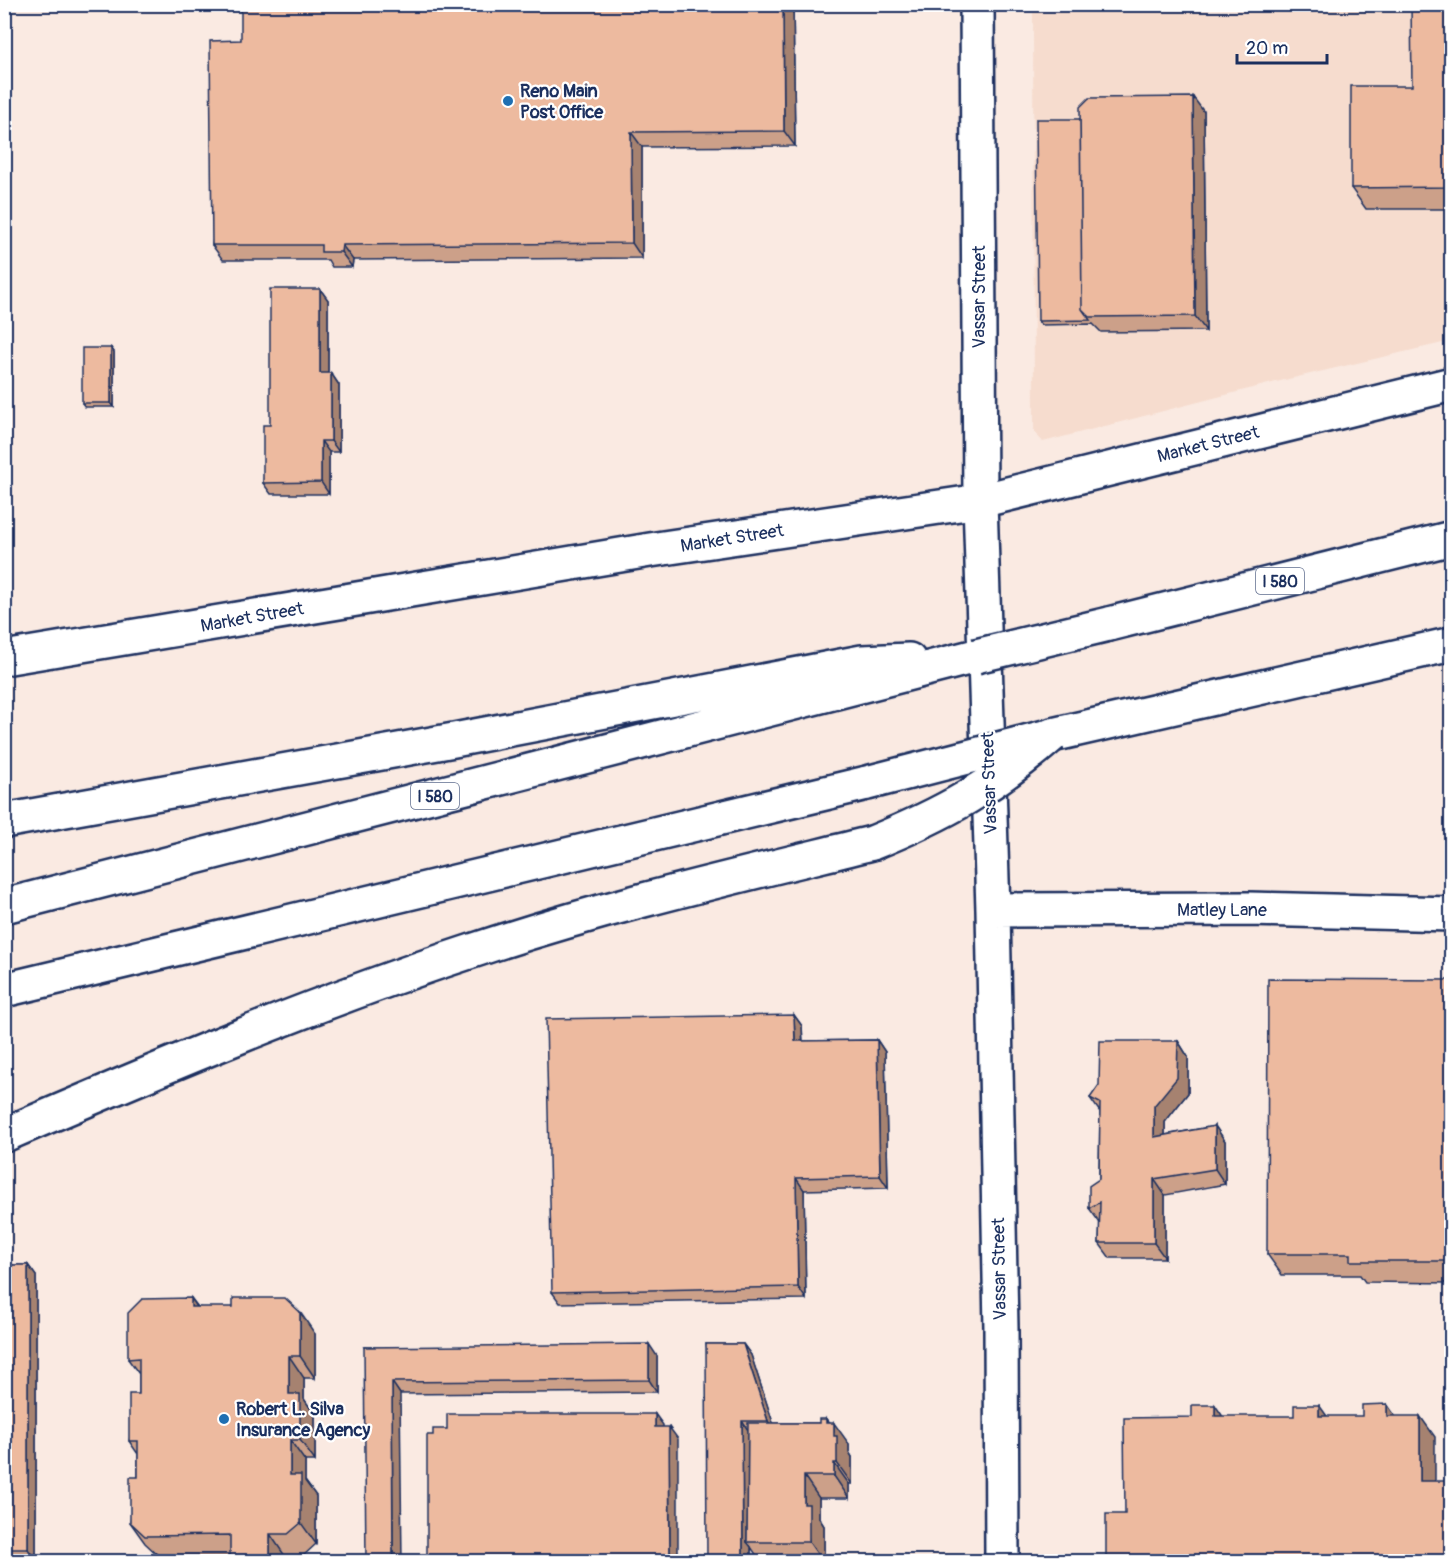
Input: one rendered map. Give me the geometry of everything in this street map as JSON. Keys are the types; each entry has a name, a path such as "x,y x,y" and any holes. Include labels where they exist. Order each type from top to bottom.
{"main road":[{"name":"Vassar Street","path":"977,4 980,501 993,910 1002,1562"},
{"name":"Market Street","path":"4,658 650,550 980,501 1452,384"},
{"name":"I 580","path":"4,906 863,674 976,656 1452,538"},
{"path":"4,990 867,783 1052,735 1452,644"},
{"path":"4,821 454,740 863,674"},
{"path":"4,1135 226,1042 472,951 679,890 872,843 953,807 1020,763 1052,735"},
{"name":"Matley Lane","path":"993,910 1248,909 1452,914"}],"shaded area":[{"path":"1278,4 1451,5 1451,341 1276,382 1043,442 1034,432 1033,12 1278,11"}],"building":[{"name":"Reno Main Post Office","path":"241,4 783,4 784,131 631,132 632,243 342,245 341,252 321,252 321,245 212,245 210,41 241,40"},
{"path":"1411,4 1452,4 1452,187 1351,188 1351,86 1412,86"},
{"path":"1193,97 1195,316 1090,317 1082,309 1080,107 1089,98"},
{"path":"1036,119 1080,119 1082,309 1090,320 1038,321"},
{"path":"270,289 320,289 320,373 331,373 331,441 321,441 321,482 263,483 263,425 270,425"},
{"path":"82,348 111,348 111,403 82,403"},
{"path":"1268,979 1452,980 1452,1261 1350,1261 1350,1254 1267,1254"},
{"path":"794,1015 795,1041 877,1040 880,1176 796,1178 798,1287 552,1292 546,1019"},
{"path":"1100,1041 1178,1041 1177,1078 1154,1106 1154,1137 1215,1126 1215,1169 1154,1179 1154,1243 1099,1243 1100,1202 1089,1208 1089,1186 1099,1179 1100,1103 1090,1098 1099,1085"},
{"path":"4,1265 28,1265 28,1549 4,1549"},
{"path":"191,1298 191,1307 233,1307 233,1298 285,1298 300,1312 300,1356 289,1356 289,1394 300,1394 300,1440 290,1440 290,1475 301,1475 301,1523 288,1534 270,1534 270,1562 230,1562 230,1535 145,1536 130,1522 130,1477 138,1477 138,1441 129,1441 129,1394 139,1394 139,1358 128,1359 128,1313 142,1299"},
{"path":"649,1344 649,1380 392,1382 393,1562 366,1562 364,1347"},
{"path":"706,1344 743,1344 768,1421 742,1421 743,1562 707,1562"},
{"path":"1387,1404 1387,1416 1420,1416 1420,1481 1452,1481 1452,1562 1106,1562 1106,1514 1125,1514 1124,1418 1192,1417 1192,1405 1215,1405 1215,1416 1294,1416 1294,1405 1319,1405 1319,1416 1362,1416 1362,1405"},
{"path":"447,1414 655,1414 655,1427 669,1427 670,1562 427,1562 427,1435 433,1435 433,1429 447,1429"},
{"path":"819,1419 826,1419 826,1423 834,1423 834,1436 837,1436 837,1463 834,1463 834,1476 804,1476 804,1504 809,1504 809,1542 747,1542 748,1423 819,1423"}],"place":[{"name":"Reno Main Post Office","path":"508,101"},
{"name":"Robert L. Silva Insurance Agency","path":"224,1419"}]}
